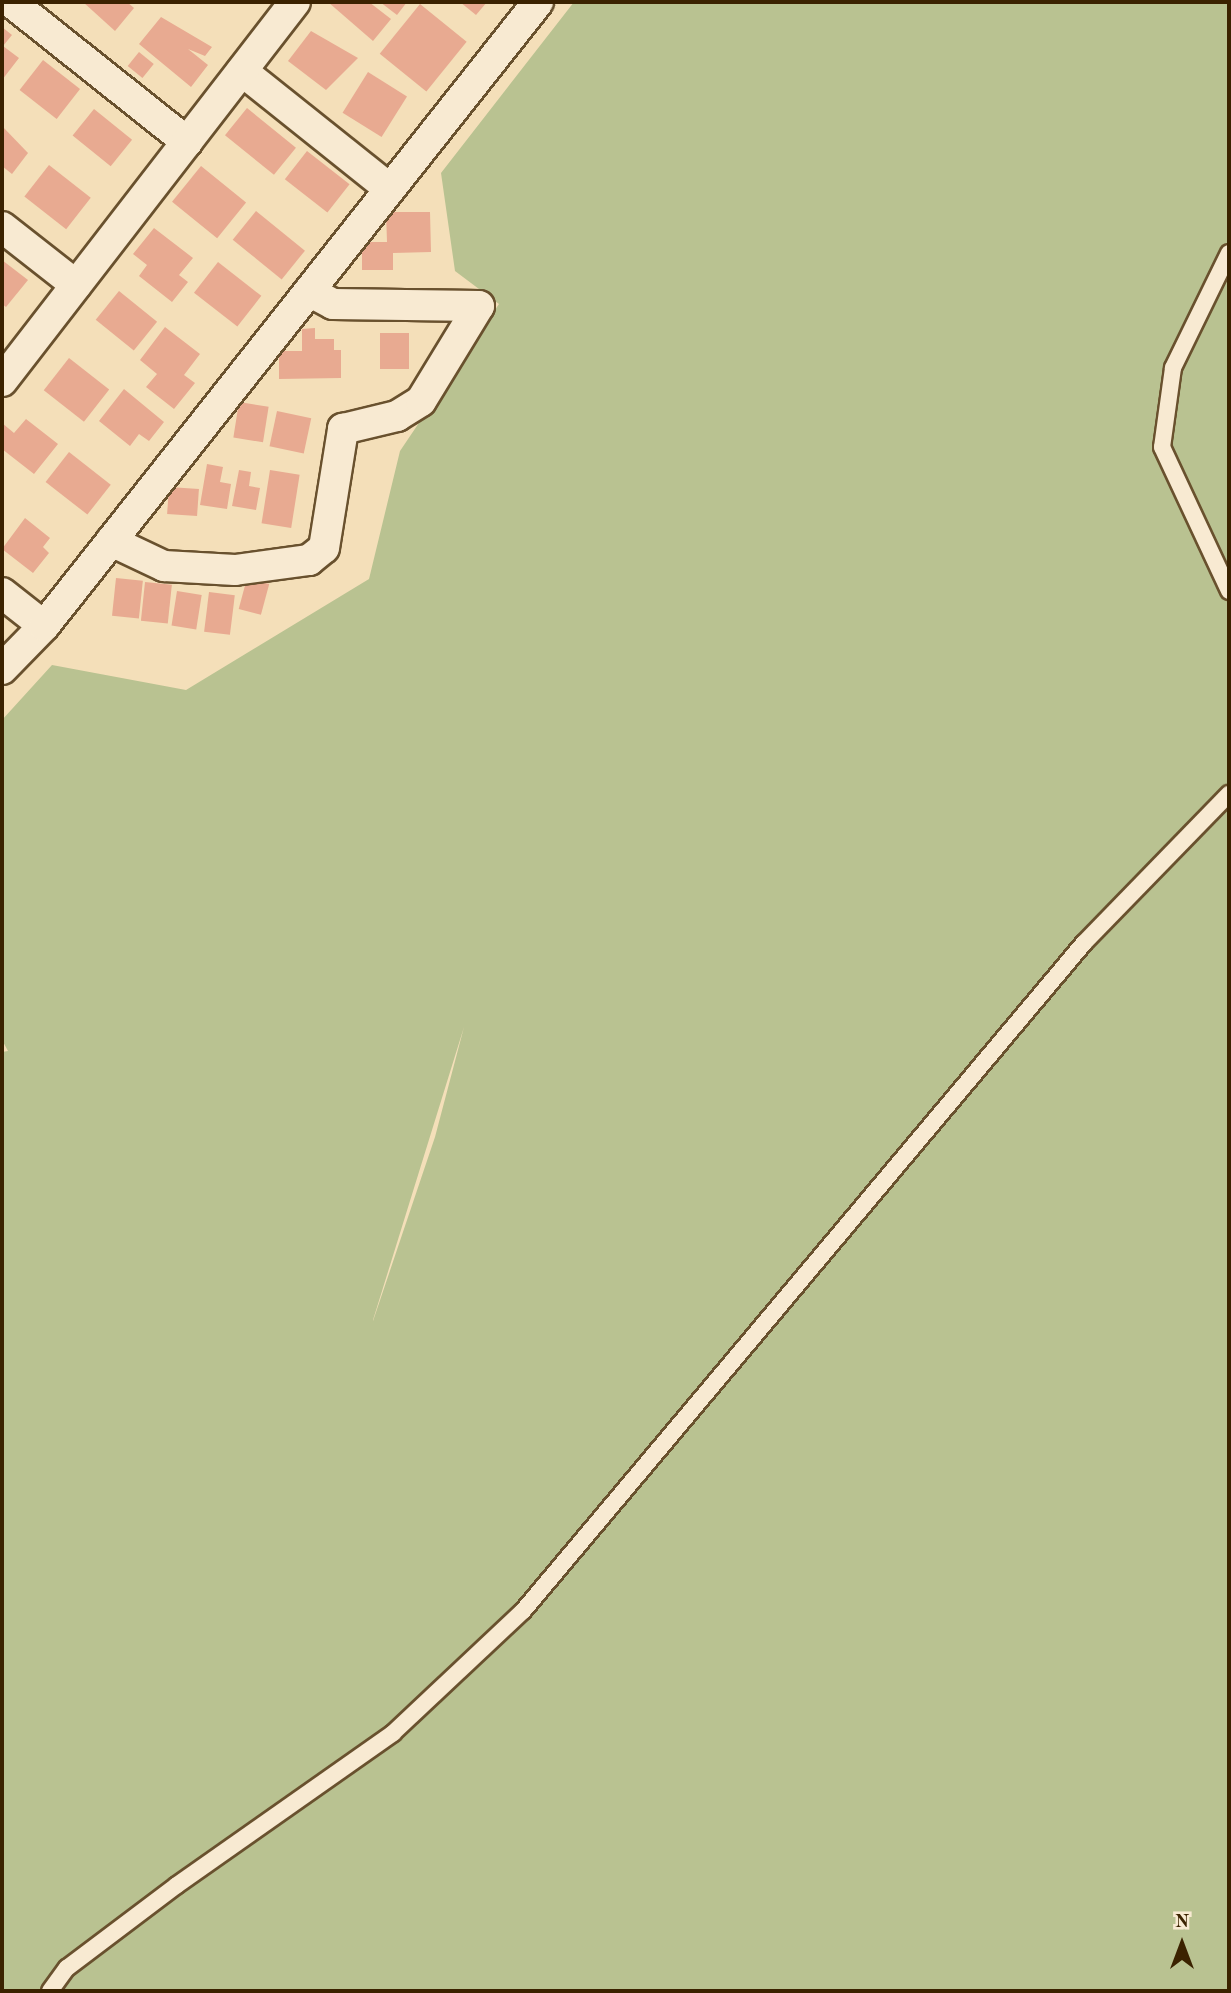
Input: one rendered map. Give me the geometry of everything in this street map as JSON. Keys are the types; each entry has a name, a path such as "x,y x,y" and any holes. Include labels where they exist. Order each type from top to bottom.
{"street":[{"path":"11,2 187,142"},
{"path":"2,381 295,2"},
{"path":"2,669 44,626 538,2"},
{"path":"242,71 390,189"},
{"path":"2,227 76,285"},
{"path":"111,541 164,566 235,570 309,560 324,548 343,429 397,416 421,401 479,306 333,304 309,291"},
{"path":"2,593 44,626"}],"lane":[{"path":"1229,253 1173,368 1162,447 1229,591"},
{"path":"50,1991 67,1968 166,1893 393,1733 523,1611 1084,943 1229,794"}],"green space":[{"path":"574,2 1229,2 1229,1991 2,1991 2,1052 8,1051 2,1040 2,720 52,665 186,690 369,579 400,451 499,304 455,271 441,173","holes":["464,1027 435,1137 373,1321"]}],"building":[{"path":"83,2 127,2 134,8 115,31"},
{"path":"328,2 369,2 391,19 373,41"},
{"path":"380,2 407,2 397,15"},
{"path":"460,2 487,2 476,15"},
{"path":"420,4 467,42 426,91 380,54"},
{"path":"161,17 212,47 205,56 188,49 208,65 191,87 139,44"},
{"path":"2,27 12,35 3,46 19,58 2,80"},
{"path":"311,31 358,58 326,90 288,61"},
{"path":"139,52 154,64 142,78 128,66"},
{"path":"43,60 80,89 57,119 20,90"},
{"path":"368,72 407,96 382,137 343,113"},
{"path":"247,108 296,148 274,175 225,135"},
{"path":"94,109 132,140 111,166 73,135"},
{"path":"2,126 28,153 12,174 2,166"},
{"path":"307,151 350,184 327,213 285,179"},
{"path":"49,165 91,198 66,229 24,197"},
{"path":"201,166 246,203 217,238 172,202"},
{"path":"256,211 305,251 282,279 233,240"},
{"path":"386,212 430,212 431,252 393,253 393,270 362,270 362,242 387,242"},
{"path":"154,228 193,258 179,275 188,282 172,302 139,276 147,265 133,254"},
{"path":"2,260 28,280 6,307 2,304"},
{"path":"218,262 261,296 237,327 194,293"},
{"path":"119,291 157,322 134,351 96,320"},
{"path":"165,327 200,354 184,375 195,383 174,409 146,387 157,374 140,360"},
{"path":"315,328 315,339 334,339 334,350 341,350 341,378 279,379 279,351 302,351 302,329"},
{"path":"380,333 409,333 409,369 380,369"},
{"path":"69,358 109,389 84,422 44,390"},
{"path":"124,389 164,422 149,441 139,434 130,446 99,421"},
{"path":"239,402 269,407 263,442 233,438"},
{"path":"277,411 311,418 304,453 270,446"},
{"path":"26,419 58,444 34,474 2,449 2,423 14,433"},
{"path":"69,452 111,485 87,515 46,482"},
{"path":"207,464 223,467 220,482 231,484 227,509 200,505"},
{"path":"239,470 251,472 249,486 260,488 256,510 232,506"},
{"path":"270,470 300,475 291,528 262,523"},
{"path":"169,487 199,489 197,516 167,514"},
{"path":"25,518 50,538 43,547 49,553 33,573 2,549"},
{"path":"116,578 143,581 139,619 112,616"},
{"path":"247,578 269,584 261,615 239,609"},
{"path":"145,582 172,585 168,624 141,621"},
{"path":"177,591 202,595 196,629 172,626"},
{"path":"209,592 235,595 230,635 204,632"}]}
